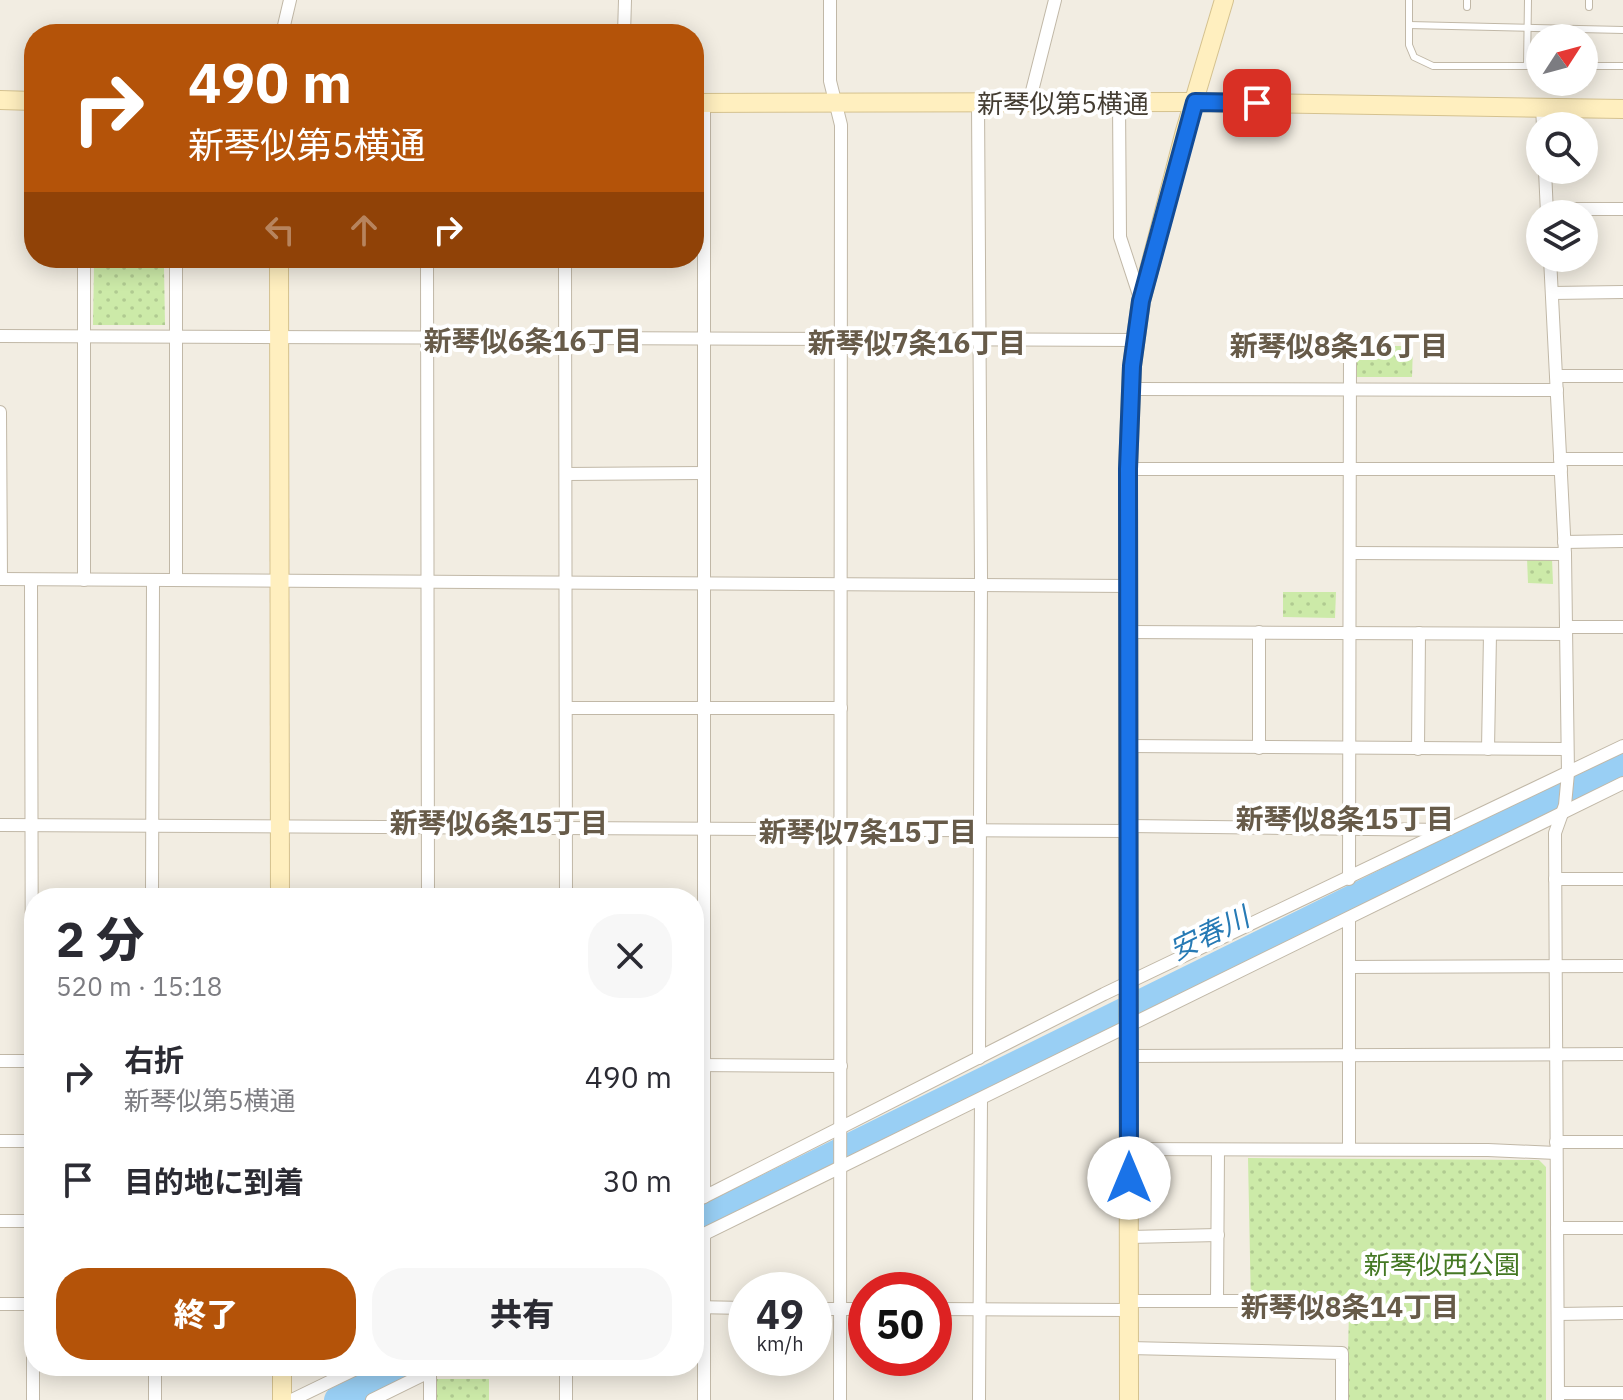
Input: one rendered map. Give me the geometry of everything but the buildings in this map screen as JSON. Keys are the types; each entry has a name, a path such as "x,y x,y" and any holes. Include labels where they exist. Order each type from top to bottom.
{"street":[{"path":"284,24 290,0"},
{"path":"624,24 625,0"},
{"path":"830,0 830,81 841,125 840,1400"},
{"path":"1029,103 1055,0"},
{"path":"1129,1400 1128,469 1131,389 1141,301 1221,3"},
{"path":"0,100 24,101"},
{"name":"新琴似第5横通","path":"704,103 1195,102 1526,116"},
{"path":"978,103 981,585 979,1058"},
{"path":"1119,103 1120,237 1141,301"},
{"name":"新琴似第5横通","path":"1593,112 1623,109"},
{"path":"1598,210 1623,209"},
{"path":"84,268 84,580"},
{"path":"176,268 176,580"},
{"path":"279,268 280,888"},
{"path":"427,268 428,888"},
{"path":"565,268 566,888"},
{"path":"702,268 703,888"},
{"path":"1551,272 1564,548 1568,777 1555,833 1558,1396 1623,1393"},
{"path":"1552,293 1623,292"},
{"path":"0,336 1135,340"},
{"path":"1349,879 1350,349"},
{"path":"1556,376 1623,376"},
{"path":"1131,389 1557,390"},
{"path":"0,412 0,579 1129,586"},
{"path":"1128,469 1349,469 1560,464 1623,459"},
{"path":"566,474 704,473"},
{"path":"1350,553 1564,548 1623,541"},
{"path":"31,580 32,888"},
{"path":"152,888 153,580"},
{"path":"1128,632 1490,634 1623,627"},
{"path":"1259,632 1259,748"},
{"path":"1418,749 1419,633"},
{"path":"1488,749 1490,634"},
{"path":"566,708 841,708"},
{"path":"1129,746 1567,749"},
{"path":"704,1197 841,1133 979,1058 1129,989 1449,830 1568,777 1623,746"},
{"path":"704,1233 842,1163 981,1099 1129,1020 1349,919 1563,809 1623,783"},
{"path":"0,825 1449,830"},
{"path":"1555,879 1623,879"},
{"path":"1349,919 1349,1149"},
{"path":"1349,967 1623,966"},
{"path":"1129,1056 1623,1054"},
{"path":"0,1061 24,1061"},
{"path":"704,1065 841,1066"},
{"path":"979,1400 981,1099"},
{"path":"0,1141 24,1141"},
{"path":"1129,1149 1488,1150 1623,1142"},
{"path":"1217,1301 1218,1150"},
{"path":"0,1221 24,1221"},
{"path":"1557,1228 1623,1228"},
{"path":"1129,1237 1218,1235"},
{"path":"952,1309 1247,1301"},
{"path":"0,1304 24,1304"},
{"path":"704,1308 728,1308"},
{"path":"832,1309 848,1309"},
{"path":"1558,1314 1623,1313"},
{"path":"1129,1348 1342,1353 1342,1400"},
{"path":"33,1376 33,1400"},
{"path":"155,1376 155,1400"},
{"path":"282,1376 282,1400"},
{"path":"292,1400 341,1376"},
{"path":"372,1400 421,1376"},
{"path":"430,1400 434,1376"},
{"path":"566,1376 566,1400"},
{"path":"703,1376 704,1400"}],"lane":[{"path":"1409,0 1409,45 1414,57 1433,66 1526,66"},
{"path":"1528,0 1528,24"},
{"path":"1409,25 1526,28"},
{"path":"1598,29 1623,30"},
{"path":"1598,66 1623,66"}],"green space":[{"path":"94,268 164,268 165,325 93,325"},
{"path":"1356,346 1413,346 1412,377 1357,377"},
{"path":"1527,558 1552,558 1553,584 1528,583"},
{"path":"1283,592 1336,592 1335,618 1283,617"},
{"name":"新琴似西公園","path":"1248,1158 1539,1160 1546,1167 1546,1400 1347,1400 1349,1309 1251,1307"},
{"path":"435,1379 489,1379 489,1400 435,1400"}],"waterway":[{"name":"安春川","path":"704,1218 1623,764"},
{"name":"安春川","path":"337,1400 385,1376"}],"district":[{"name":"新琴似6条16丁目","path":"533,340"},
{"name":"新琴似7条16丁目","path":"917,342"},
{"name":"新琴似8条16丁目","path":"1339,345"},
{"name":"新琴似8条15丁目","path":"1345,818"},
{"name":"新琴似6条15丁目","path":"499,822"},
{"name":"新琴似7条15丁目","path":"868,831"},
{"name":"新琴似8条14丁目","path":"1350,1306"}],"route":[{"path":"1129,1178 1128,469 1132,366 1141,301 1195,102 1257,103"}]}
